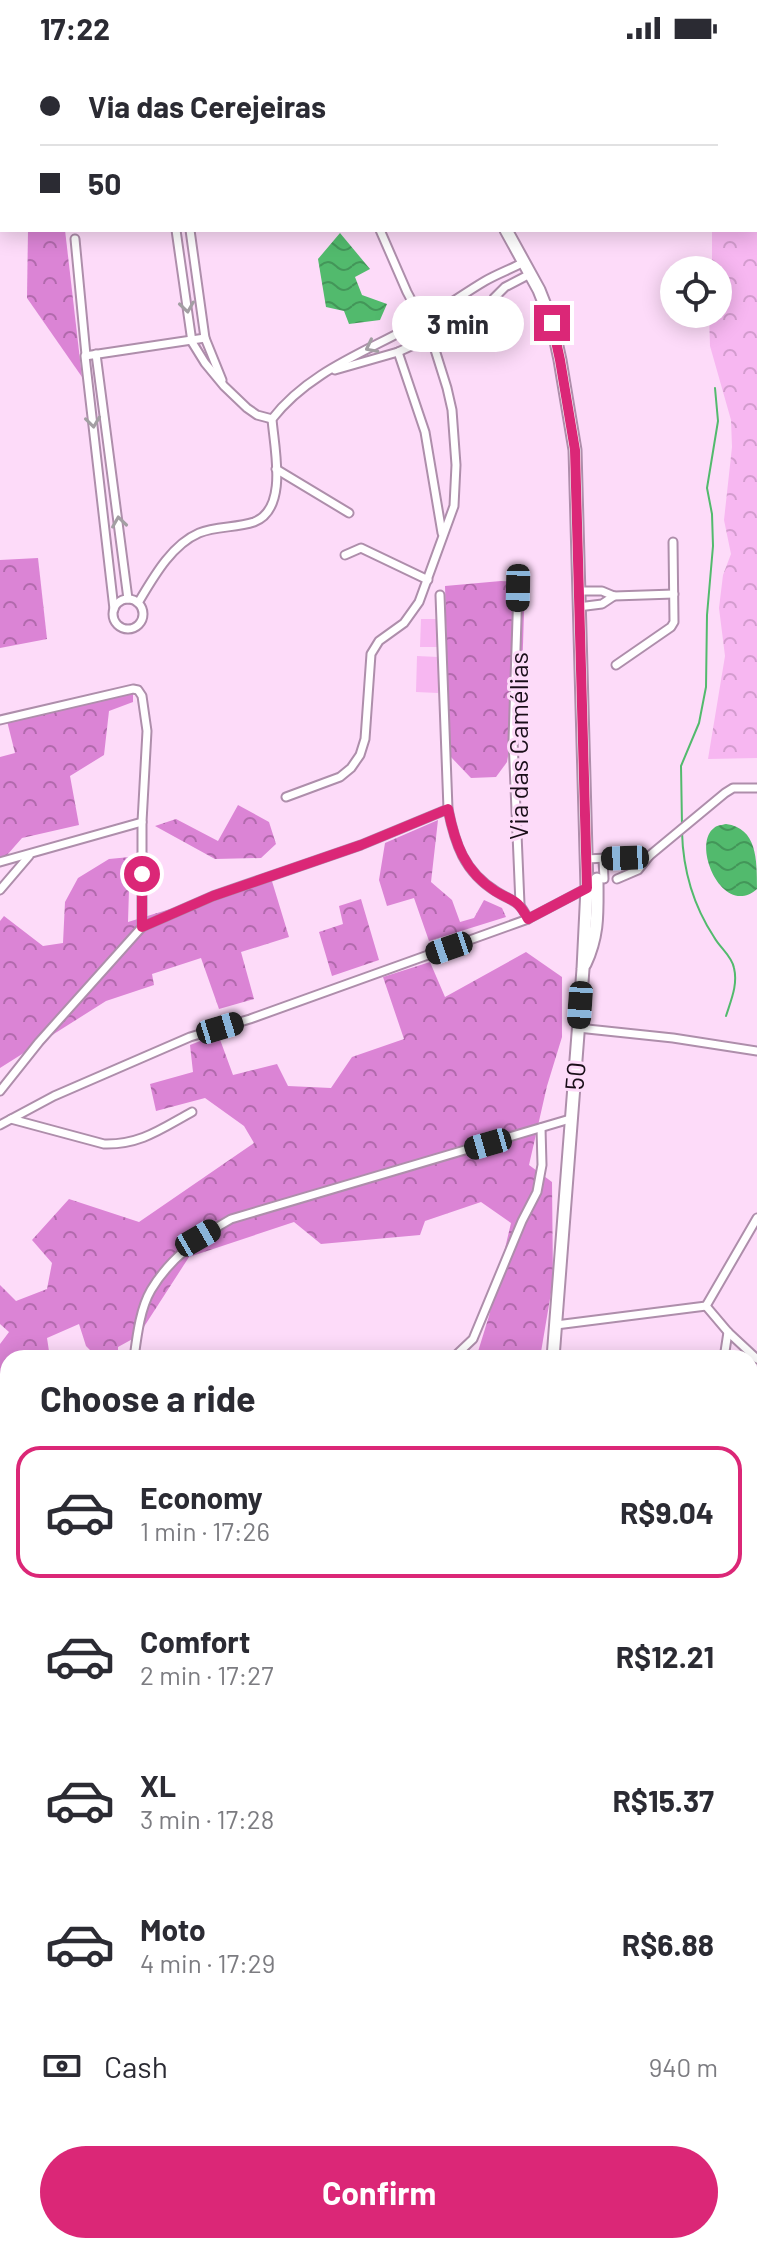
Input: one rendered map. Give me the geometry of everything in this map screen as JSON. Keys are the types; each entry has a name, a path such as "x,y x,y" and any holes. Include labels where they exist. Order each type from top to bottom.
{"main road":[{"name":"50","path":"511,232 552,323 575,450 586,859 600,881 583,969 554,1350"}],"street":[{"path":"176,232 192,342 224,386 257,415 272,419"},
{"path":"190,232 205,338 224,386"},
{"path":"286,797 340,777 360,755 365,739 371,654 379,641 413,613 454,506 456,465 452,410 447,388 431,337 380,232"},
{"path":"75,239 113,614 121,627 135,627 142,620 143,611 138,603 128,599 114,609"},
{"path":"138,603 154,578 188,539 208,530 255,521 272,506 276,492 276,469 272,419 284,403 322,373 524,262"},
{"path":"322,373 398,352 431,337 452,323 487,310 494,298 511,283 530,274"},
{"path":"485,282 494,298"},
{"path":"86,355 205,338"},
{"path":"398,352 425,432 442,535"},
{"path":"96,354 128,599"},
{"path":"276,469 349,513"},
{"path":"616,665 673,624 673,542"},
{"path":"345,555 361,548 428,580"},
{"name":"Via das Camélias","path":"518,588 513,740 520,904"},
{"path":"577,591 602,591 614,596 674,594"},
{"path":"440,595 448,809 459,852 480,880 520,904 528,919"},
{"path":"578,607 602,604 614,596"},
{"path":"0,720 126,690 141,693 147,731 142,822 142,927"},
{"path":"0,1125 54,1096 190,1037 250,1019 528,919 600,881 638,870 649,856 725,793 733,788 757,788"},
{"path":"0,1091 39,1042 142,927 213,896 361,845 448,809"},
{"path":"0,862 142,822"},
{"path":"0,890 31,855"},
{"path":"586,859 649,856"},
{"path":"600,881 603,859"},
{"path":"578,1028 757,1051"},
{"path":"11,1119 93,1141 120,1144 141,1139 192,1112"},
{"path":"135,1350 150,1292 172,1262 198,1238 231,1219 570,1119"},
{"path":"461,1350 473,1339 537,1192 542,1165 541,1128"},
{"path":"706,1306 757,1218"},
{"path":"556,1325 706,1306"},
{"path":"706,1306 747,1350"},
{"path":"725,1350 728,1332"}],"green space":[{"path":"28,232 65,232 82,377 27,298"},
{"path":"712,232 757,232 757,758 708,759 725,656 719,608 723,575 731,554 724,520 732,447 731,420 710,346 709,328 732,328 732,256 712,256"},
{"path":"38,558 47,639 0,648 0,560"},
{"path":"525,582 522,675 507,762 496,777 471,778 450,756 445,586"},
{"path":"421,619 438,619 439,647 420,647"},
{"path":"417,656 438,657 438,693 416,692"},
{"path":"133,689 133,702 109,711 104,755 70,776 79,825 22,838 0,863 0,757 15,753 7,721"},
{"path":"238,805 269,822 276,844 261,858 215,859 155,826 176,819 218,841"},
{"path":"438,820 431,882 452,900 460,922 474,918 484,900 502,908 506,917 429,941 414,898 387,906 379,880 385,843"},
{"path":"130,857 128,922 271,878 289,937 241,952 254,999 219,1009 201,958 152,974 154,985 106,1001 0,1068 0,921 4,916 43,946 63,943 65,902 78,878 109,859"},
{"path":"361,899 379,960 332,976 319,932 343,924 339,906"},
{"path":"526,952 562,977 562,1037 529,1165 552,1182 553,1281 541,1350 478,1350 511,1223 481,1202 425,1221 420,1235 321,1244 294,1222 189,1257 138,1336 118,1347 118,1350 90,1350 79,1324 47,1338 49,1350 0,1350 0,1344 9,1332 0,1324 0,1285 16,1301 47,1289 52,1263 32,1240 69,1199 139,1222 254,1143 244,1126 205,1098 156,1111 150,1084 193,1072 190,1045 218,1034 233,1075 277,1064 288,1086 331,1088 352,1057 404,1039 383,977 430,962 445,997"}],"water":[{"path":"340,233 370,269 355,277 362,295 387,304 380,320 349,324 344,311 326,307 318,259"},
{"path":"726,824 744,832 753,847 757,889 744,896 733,895 722,887 709,863 706,849 708,837 715,827"}],"waterway":[{"path":"682,825 681,766 699,723 706,687 707,615 713,546 707,488 718,421 715,388"},
{"path":"682,832 684,860 695,900 734,968 735,986 726,1016"}],"route":[{"path":"142,874 142,927 213,896 361,845 448,809 459,852 468,867 480,880 520,904 528,919 587,888 575,450 552,323"}]}
